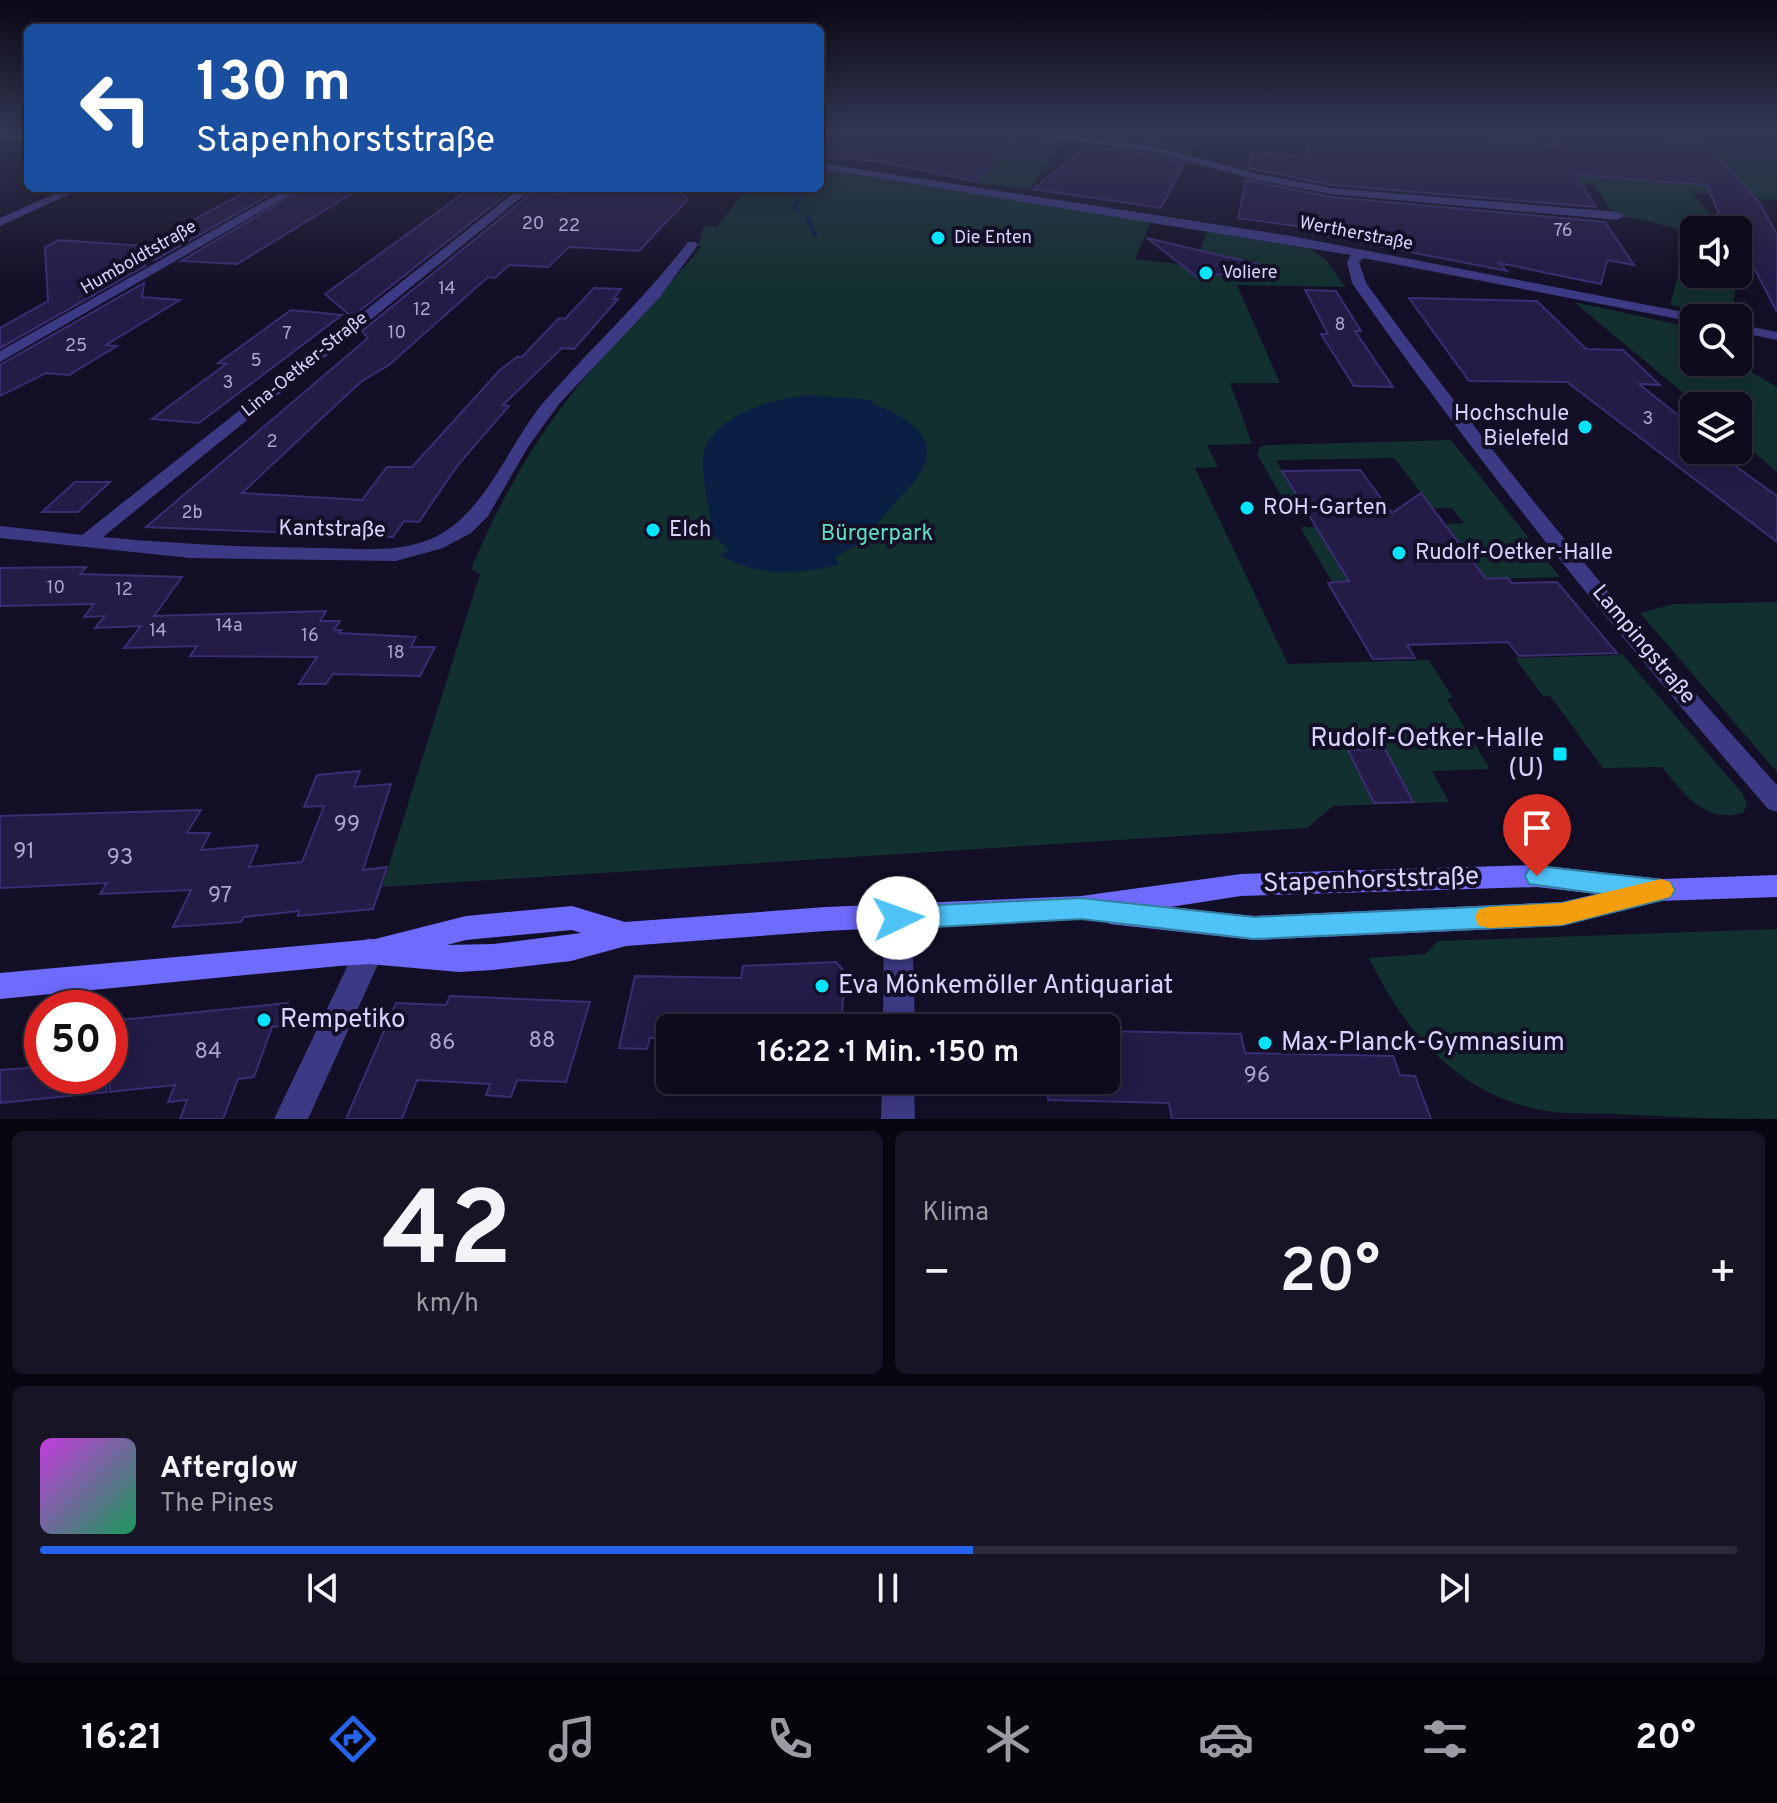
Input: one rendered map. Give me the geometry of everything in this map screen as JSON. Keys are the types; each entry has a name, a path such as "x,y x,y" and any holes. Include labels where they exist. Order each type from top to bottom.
{"main road":[{"name":"Stapenhorststraße","path":"0,986 369,951 459,959 571,948 626,934 812,920 1081,908 1241,885 1537,876 1662,890 1777,886"},
{"name":"Stapenhorststraße","path":"1081,908 1254,928 1562,914 1662,890"}],"street":[{"name":"Wertherstraße","path":"937,183 1360,253 1680,315"},
{"path":"1285,183 1331,191 1618,216"},
{"path":"0,222 68,192"},
{"name":"Humboldtstraße","path":"0,357 289,192"},
{"name":"Lina-Oetker-Straße","path":"84,543 522,192"},
{"name":"Kantstraße","path":"0,532 190,552 375,556 396,555 436,544 464,529 481,512 520,446 553,401 654,295 666,266 692,245"},
{"name":"Lampingstraße","path":"1360,253 1353,262 1359,283 1469,435 1673,682 1777,802"},
{"path":"1752,331 1777,336"},
{"path":"898,918 899,1014"},
{"path":"291,1119 369,951"},
{"path":"898,1094 898,1119"}],"green space":[{"name":"Bürgerpark","path":"824,183 906,183 1151,221 1135,259 1195,266 1207,231 1311,249 1326,260 1345,287 1237,285 1280,383 1230,383 1252,444 1207,445 1218,467 1195,468 1288,664 1429,660 1453,698 1447,699 1490,769 1432,771 1449,802 1333,806 1307,828 382,887 480,574 471,569 498,511 553,419 701,247 698,246 704,226 717,227 744,192 824,192"},
{"path":"980,183 1034,183 1029,190"},
{"path":"1571,183 1777,183 1777,200 1692,193 1712,216 1680,216 1680,230 1642,219 1615,216 1594,185"},
{"path":"1680,267 1680,288 1736,288 1733,304 1670,305"},
{"path":"1574,302 1680,325 1680,376 1752,376 1752,372 1777,387 1777,472 1752,451 1752,392 1682,392"},
{"path":"1451,440 1560,577 1486,579 1445,524 1464,523 1452,508 1433,508 1394,458 1276,460 1306,511 1290,512 1257,454 1260,447 1266,445"},
{"path":"1300,527 1316,527 1349,582 1332,582"},
{"path":"1777,602 1777,772 1640,613 1673,604"},
{"path":"1623,655 1742,793 1747,803 1744,812 1718,815 1707,811 1687,796 1662,767 1603,768 1550,696 1543,696 1515,658"},
{"path":"1777,929 1777,1119 1559,1113 1510,1102 1459,1074 1436,1055 1399,1010 1369,958 1426,954 1438,941"}],"water":[{"path":"808,395 873,400 871,403 903,418 921,433 926,443 924,466 915,481 867,535 834,557 840,564 794,572 749,568 720,555 729,550 715,537 712,529 703,469 707,445 715,432 744,412 779,400"}],"building":[{"path":"1040,183 1174,183 1161,208 1033,189"},
{"path":"1245,183 1262,183 1331,197 1605,222 1634,265 1607,260 1601,284 1499,263 1507,271 1312,233 1316,229 1238,218"},
{"path":"1322,183 1580,183 1596,207 1331,185"},
{"path":"1684,183 1742,183 1759,202 1777,234 1777,312 1752,264 1752,216 1720,216 1707,185"},
{"path":"245,192 275,192 155,260 145,259 145,266 0,348 0,328 48,301 45,247 59,240 144,246"},
{"path":"298,192 354,192 237,264 181,261"},
{"path":"465,192 510,192 352,317 325,294"},
{"path":"533,192 678,192 688,199 639,251 569,247 548,267 509,265 495,278 488,277 389,365 362,381 242,493 362,500 387,467 412,467 499,371 517,357 522,357 559,318 565,319 594,288 621,289 613,299 618,299 574,349 562,348 503,405 509,406 457,466 419,522 404,521 393,537 146,527 368,338 362,331"},
{"path":"1147,238 1266,266 1266,269 1197,277"},
{"path":"144,283 142,297 180,300 106,345 117,346 69,375 46,373 0,396 0,365"},
{"path":"1305,290 1336,291 1361,331 1355,331 1393,387 1354,386 1321,334 1328,334"},
{"path":"1409,298 1537,301 1586,349 1623,350 1660,385 1639,384 1680,417 1680,464 1732,464 1777,496 1777,542 1567,382 1469,381"},
{"path":"291,310 342,315 199,423 152,419 226,364 218,363"},
{"name":"Rudolf-Oetker-Halle","path":"1360,470 1392,513 1421,493 1486,579 1508,578 1512,583 1557,582 1617,653 1519,656 1508,642 1407,645 1415,658 1373,659 1328,583 1349,581 1282,471"},
{"path":"75,482 110,482 78,512 42,512"},
{"path":"86,567 80,574 182,577 154,616 326,611 320,621 340,621 334,630 341,630 339,633 416,637 411,647 435,647 420,676 333,674 326,684 299,684 317,657 190,656 197,646 124,648 141,626 95,628 105,616 84,617 94,604 0,606 0,568"},
{"path":"1385,749 1413,802 1374,803 1348,750"},
{"path":"360,771 354,787 391,784 363,870 387,867 373,909 298,916 299,911 244,917 241,922 173,927 191,890 100,894 107,883 0,888 0,816 201,810 187,833 210,833 201,850 258,845 249,867 302,862 324,806 304,807 317,775"},
{"path":"836,962 845,972 842,1014 656,1014 656,1038 650,1038 647,1049 619,1048 635,976 741,978 743,966"},
{"path":"450,996 590,1002 566,1082 517,1080 511,1097 486,1095 490,1084 417,1080 402,1119 346,1119 396,1003 446,1005"},
{"path":"288,1003 280,1026 272,1027 254,1077 238,1079 223,1119 180,1119 187,1100 168,1102 175,1085 128,1090 128,1019"},
{"path":"1120,1031 1241,1034 1245,1053 1393,1056 1400,1075 1415,1076 1431,1119 1172,1119 1169,1103 1048,1100 1048,1094 1120,1094"},
{"path":"24,1068 24,1094 88,1094 0,1103 0,1070"}],"waterway":[{"path":"798,211 794,206 801,197"},
{"path":"808,218 815,235"}],"slow traffic":[{"path":"1488,917 1562,914 1661,890"}],"place":[{"name":"Die Enten","path":"938,238"},
{"name":"Voliere","path":"1206,273"},
{"name":"Hochschule Bielefeld","path":"1585,427"},
{"name":"ROH-Garten","path":"1247,508"},
{"name":"Elch","path":"653,530"},
{"name":"Rudolf-Oetker-Halle","path":"1399,553"},
{"name":"Rudolf-Oetker-Halle (U)","path":"1560,754"},
{"name":"Eva Mönkemöller Antiquariat","path":"822,986"},
{"name":"Rempetiko","path":"264,1020"},
{"name":"Max-Planck-Gymnasium","path":"1265,1043"}],"route":[{"path":"898,918 1081,908 1254,928 1562,914 1662,890 1537,876"}]}
